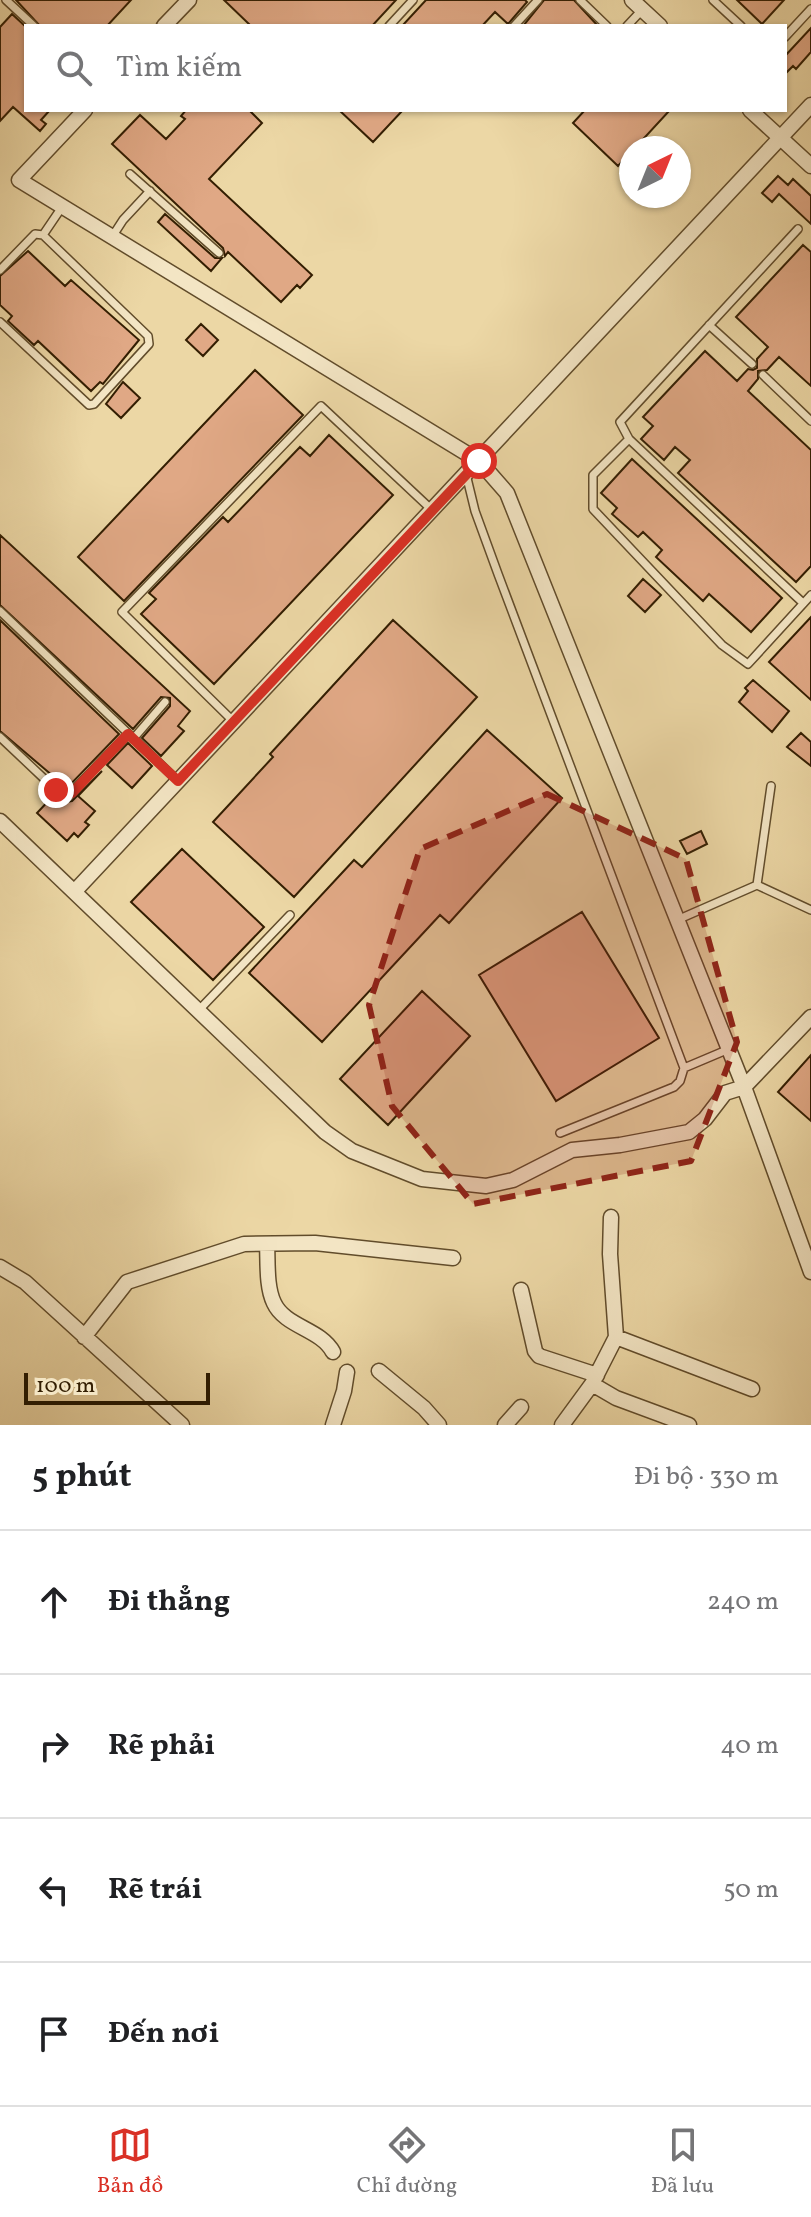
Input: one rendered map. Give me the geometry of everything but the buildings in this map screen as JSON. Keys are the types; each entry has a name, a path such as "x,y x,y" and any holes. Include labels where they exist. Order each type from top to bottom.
{"street":[{"path":"166,24 189,0"},
{"path":"637,5 658,24"},
{"path":"75,891 811,105"},
{"path":"83,112 19,180 479,461 507,493 744,1087 811,1272"},
{"path":"752,112 811,166"},
{"path":"0,821 325,1132 352,1151 406,1175 439,1182 486,1186 523,1177 572,1150 689,1132 701,1123 725,1093 744,1087 811,1017"},
{"path":"562,1425 595,1380 616,1337 610,1254 611,1217"},
{"path":"84,1337 127,1282 244,1244 315,1243 453,1258"},
{"path":"267,1244 275,1305 324,1341 333,1352"},
{"path":"0,1267 25,1282 182,1425"},
{"path":"521,1290 535,1351 539,1356 595,1380 616,1398 683,1424"},
{"path":"616,1337 752,1389"},
{"path":"379,1371 424,1408 439,1425"},
{"path":"333,1425 347,1372"},
{"path":"505,1425 521,1407"}],"lane":[{"path":"6,0 32,24"},
{"path":"391,24 413,0"},
{"path":"516,24 538,0"},
{"path":"580,0 605,24"},
{"path":"713,0 735,24"},
{"path":"628,24 637,5"},
{"path":"787,35 811,9"},
{"path":"130,174 219,253"},
{"path":"112,237 150,191"},
{"path":"43,235 62,206"},
{"path":"798,229 620,422 629,439 803,603"},
{"path":"0,270 35,234 43,235 148,336 149,344 94,404 89,405 0,322"},
{"path":"709,325 752,364"},
{"path":"763,375 811,421"},
{"path":"234,722 122,612 321,406 432,510"},
{"path":"629,439 593,475 593,509 722,645 748,664 811,595"},
{"path":"466,474 475,511 498,574 684,1068 680,1081 674,1087 560,1133"},
{"path":"0,611 178,781"},
{"path":"0,737 56,790 68,796 165,702"},
{"path":"757,885 771,786"},
{"path":"677,920 757,885 811,910"},
{"path":"198,1011 290,915"},
{"path":"684,1068 729,1049"}],"highlighted area":[{"path":"547,794 686,859 737,1042 691,1161 473,1204 392,1106 369,1005 420,849"}],"route":[{"path":"56,790 68,796 72,793 128,734 178,781 479,461"}]}
